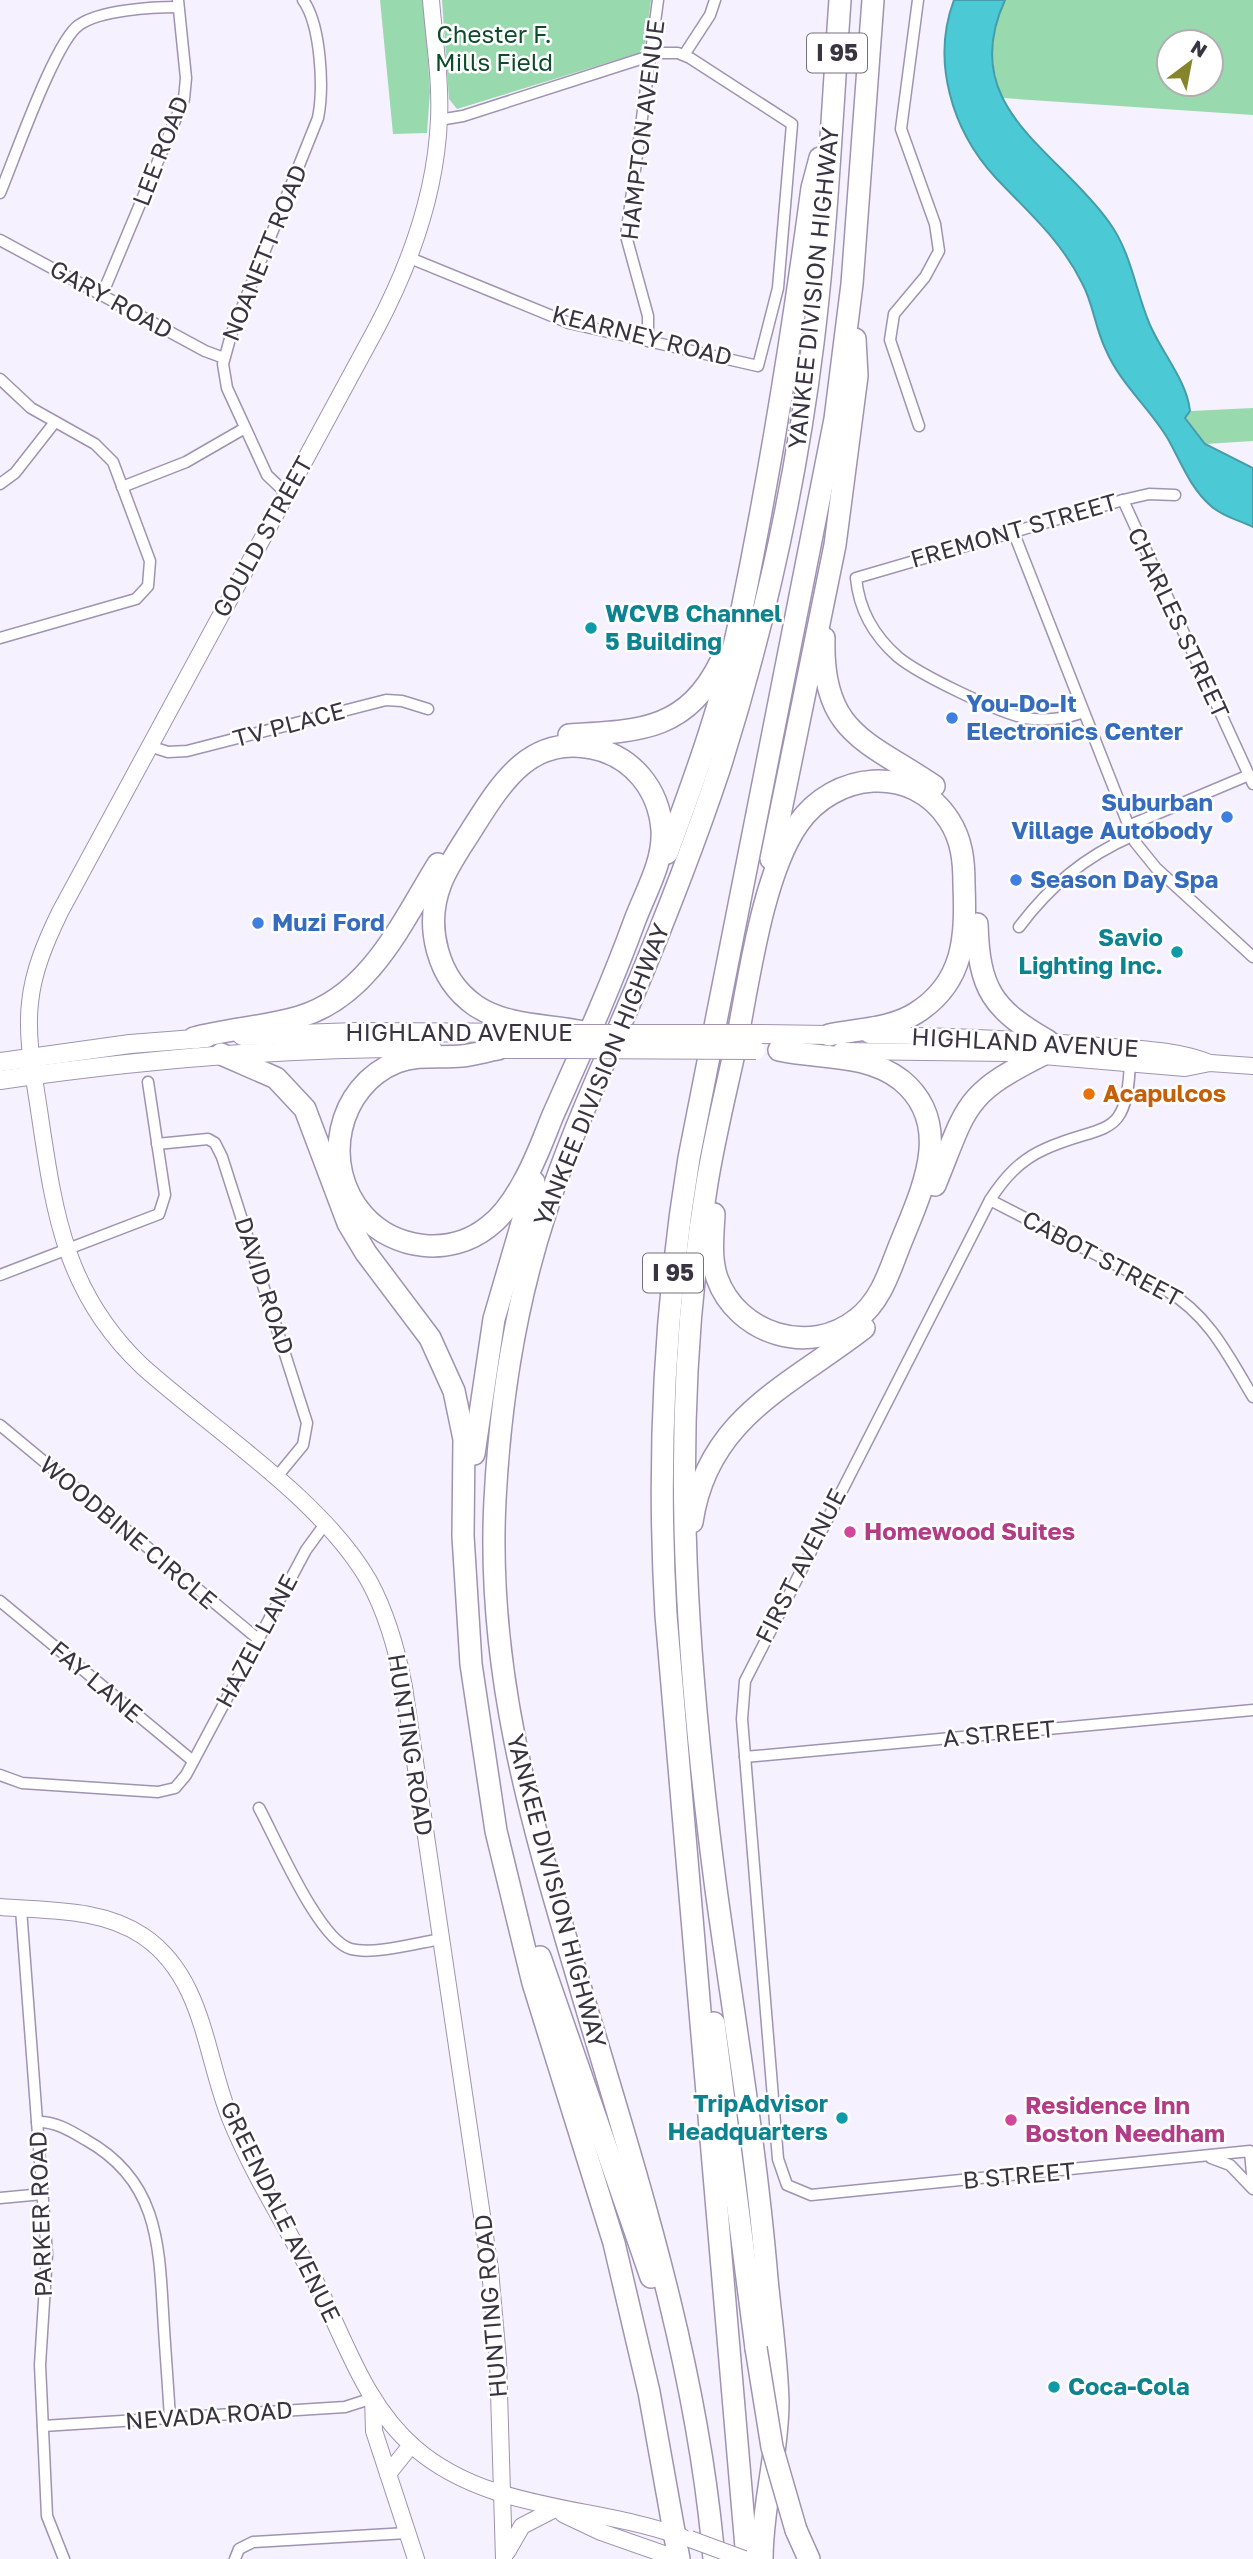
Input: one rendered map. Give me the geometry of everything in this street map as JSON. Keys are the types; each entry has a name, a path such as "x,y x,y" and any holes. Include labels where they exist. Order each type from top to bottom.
{"highway":[{"name":"YANKEE DIVISION HIGHWAY","path":"714,2559 693,2398 661,2261 517,1761 498,1633 495,1503 510,1357 540,1230 577,1126 660,932 695,838 733,722 768,592 791,485 808,378 821,268 841,0"},
{"name":"YANKEE DIVISION HIGHWAY","path":"746,2559 662,1540 662,1431 670,1303 696,1122 829,455 852,284 873,0"},
{"path":"498,1049 465,1056 422,1057 399,1062 374,1075 352,1099 340,1133 341,1170 358,1209 386,1234 409,1243 435,1246 459,1242 488,1228 522,1186 652,894 695,775 730,660 778,418 812,188 833,106"},
{"path":"779,1050 813,1058 853,1059 888,1072 916,1097 930,1134 927,1176 883,1287 868,1309 840,1330 802,1338 769,1332 737,1310 718,1280 713,1261 714,1207 731,1070 829,578 857,376 852,284"},
{"path":"690,1618 693,1514 703,1476 717,1448 753,1408 858,1333 878,1314 896,1284 964,1112 994,1081 1045,1048 1004,1012 985,984 978,952 974,853 962,817 937,788 864,744 837,708 828,684 824,659 829,578"},
{"path":"194,1038 300,1017 326,1006 354,986 378,960 504,762 522,749 548,738 640,730 681,713 699,696 720,663 747,579"},
{"path":"572,1036 512,1022 481,1009 460,992 449,978 435,939 435,901 447,870 505,779 532,756 563,746 597,749 632,766 652,791 662,824 661,848 628,945"},
{"path":"760,926 778,866 793,831 809,810 831,792 860,781 896,783 928,797 949,820 960,843 964,868 965,937 956,970 940,993 911,1016 881,1026 830,1035"},
{"path":"222,1054 276,1078 306,1109 348,1223 366,1253 424,1329 444,1365 457,1401 464,1439 466,1571 472,1682 507,1882 531,1974 614,2243 683,2537 679,2559"},
{"path":"731,1070 721,1103 703,1206 687,1357 683,1521 709,1832 753,2134 775,2367 776,2433 764,2513 762,2559"},
{"path":"466,1571 475,1440 490,1337 522,1216 571,1080"},
{"path":"493,1808 528,1923 644,2254 669,2348 693,2398"},
{"path":"690,1896 709,1963 756,2348 771,2440 796,2530 809,2559"}],"main road":[{"name":"GOULD STREET","path":"33,1067 29,1005 44,948 65,902 376,329 410,258 432,181 439,120 431,0"},
{"name":"HIGHLAND AVENUE","path":"0,1080 33,1067 194,1038 358,1032 758,1042 779,1050 1045,1048"},
{"name":"HIGHLAND AVENUE","path":"0,1062 33,1067 341,1048 498,1049 572,1036 758,1042 830,1035 935,1035 1130,1055 1188,1054 1210,1063 1253,1066"},
{"name":"HUNTING ROAD","path":"33,1067 54,1205 65,1251 92,1308 118,1342 159,1382 325,1524 369,1581 396,1649 489,2260 504,2492 504,2559"},
{"name":"GREENDALE AVENUE","path":"0,1907 83,1913 121,1924 156,1945 174,1966 197,2008 224,2103 238,2139 315,2281 373,2398 372,2425 416,2559"},
{"path":"373,2398 411,2445 450,2473 555,2509 683,2537 746,2559"},
{"path":"388,2474 411,2445"},
{"path":"504,2559 522,2526 555,2509"},
{"path":"555,2509 592,2528 679,2559"}],"street":[{"name":"NOANETT ROAD","path":"286,494 270,480 245,428 227,388 224,358 318,118 320,87 316,31 311,13 303,0"},
{"name":"HAMPTON AVENUE","path":"648,341 648,316 626,233 658,0"},
{"path":"439,120 463,116 652,56 670,52 684,55 710,15 715,0"},
{"path":"918,0 901,129 936,224 940,245 930,271 894,314 890,340 919,426"},
{"path":"0,193 59,50 74,29 95,17 178,3"},
{"name":"LEE ROAD","path":"102,295 184,99 186,78 178,3"},
{"name":"KEARNEY ROAD","path":"410,258 559,319 758,366 778,288 792,124 684,55"},
{"name":"GARY ROAD","path":"0,240 205,351 224,358"},
{"path":"0,379 31,408 106,454 122,487 150,561 149,581 143,594 132,600 0,638"},
{"path":"0,484 15,472 55,422"},
{"path":"122,487 191,460 245,428"},
{"name":"FREMONT STREET","path":"1083,712 1062,718 1024,718 912,666 894,653 870,623 860,604 856,578 1123,500 1149,494 1175,495"},
{"name":"CHARLES STREET","path":"1123,500 1251,779"},
{"path":"1013,531 1130,831 1150,862 1253,957"},
{"name":"TV PLACE","path":"149,746 168,752 187,751 386,700 402,701 428,709"},
{"path":"1019,927 1044,896 1068,873 1100,850 1130,831 1251,779"},
{"name":"FIRST AVENUE","path":"790,2187 782,2177 778,2159 744,1757 741,1703 750,1665 990,1200 1009,1174 1028,1158 1050,1147 1093,1135 1116,1119 1126,1098 1130,1055"},
{"path":"0,1275 159,1214 165,1195 148,1082"},
{"name":"DAVID ROAD","path":"157,1144 208,1139 215,1143 222,1157 307,1423 303,1445 275,1479"},
{"name":"CABOT STREET","path":"990,1200 1167,1291 1192,1307 1210,1328 1253,1397"},
{"name":"WOODBINE CIRCLE","path":"0,1425 258,1639"},
{"name":"HAZEL LANE","path":"193,1761 310,1544 325,1524"},
{"name":"FAY LANE","path":"0,1601 193,1761"},
{"name":"A STREET","path":"744,1757 1253,1710"},
{"path":"0,1775 22,1783 163,1792 178,1785 193,1761"},
{"path":"259,1808 318,1920 336,1942 349,1949 364,1951 441,1939"},
{"name":"PARKER ROAD","path":"21,1909 48,2265 40,2357 47,2516 64,2559"},
{"path":"37,2122 62,2127 114,2159 131,2176 147,2207 160,2260 170,2419"},
{"name":"B STREET","path":"790,2187 805,2194 817,2194 1250,2151 1253,2188"},
{"path":"1208,2157 1230,2165 1253,2188"},
{"path":"0,2198 43,2194"},
{"name":"NEVADA ROAD","path":"43,2426 345,2407 373,2398"},
{"path":"235,2559 239,2549 253,2542 407,2533"}],"green space":[{"path":"380,0 424,0 430,92 427,133 393,134"},
{"name":"Chester F. Mills Field","path":"442,0 651,0 645,45 639,53 457,109 449,99"},
{"path":"1005,0 1253,0 1253,115 1003,98 993,61 997,24"},
{"path":"1253,408 1253,441 1205,444 1185,417 1191,411"}],"water":[{"path":"954,0 1005,0 993,37 993,70 1003,98 1019,124 1088,196 1117,234 1150,325 1184,389 1190,411 1185,418 1205,444 1253,468 1253,527 1216,510 1197,491 1168,439 1111,361 1086,291 1074,267 1043,227 995,177 967,138 950,94 946,70 947,23"}],"place":[{"name":"WCVB Channel 5 Building","path":"591,628"},
{"name":"You-Do-It Electronics Center","path":"952,718"},
{"name":"Suburban Village Autobody","path":"1227,817"},
{"name":"Season Day Spa","path":"1016,880"},
{"name":"Muzi Ford","path":"258,923"},
{"name":"Savio Lighting Inc.","path":"1177,952"},
{"name":"Acapulcos","path":"1089,1094"},
{"name":"Homewood Suites","path":"850,1532"},
{"name":"TripAdvisor Headquarters","path":"842,2118"},
{"name":"Residence Inn Boston Needham","path":"1011,2120"},
{"name":"Coca-Cola","path":"1054,2387"}]}
